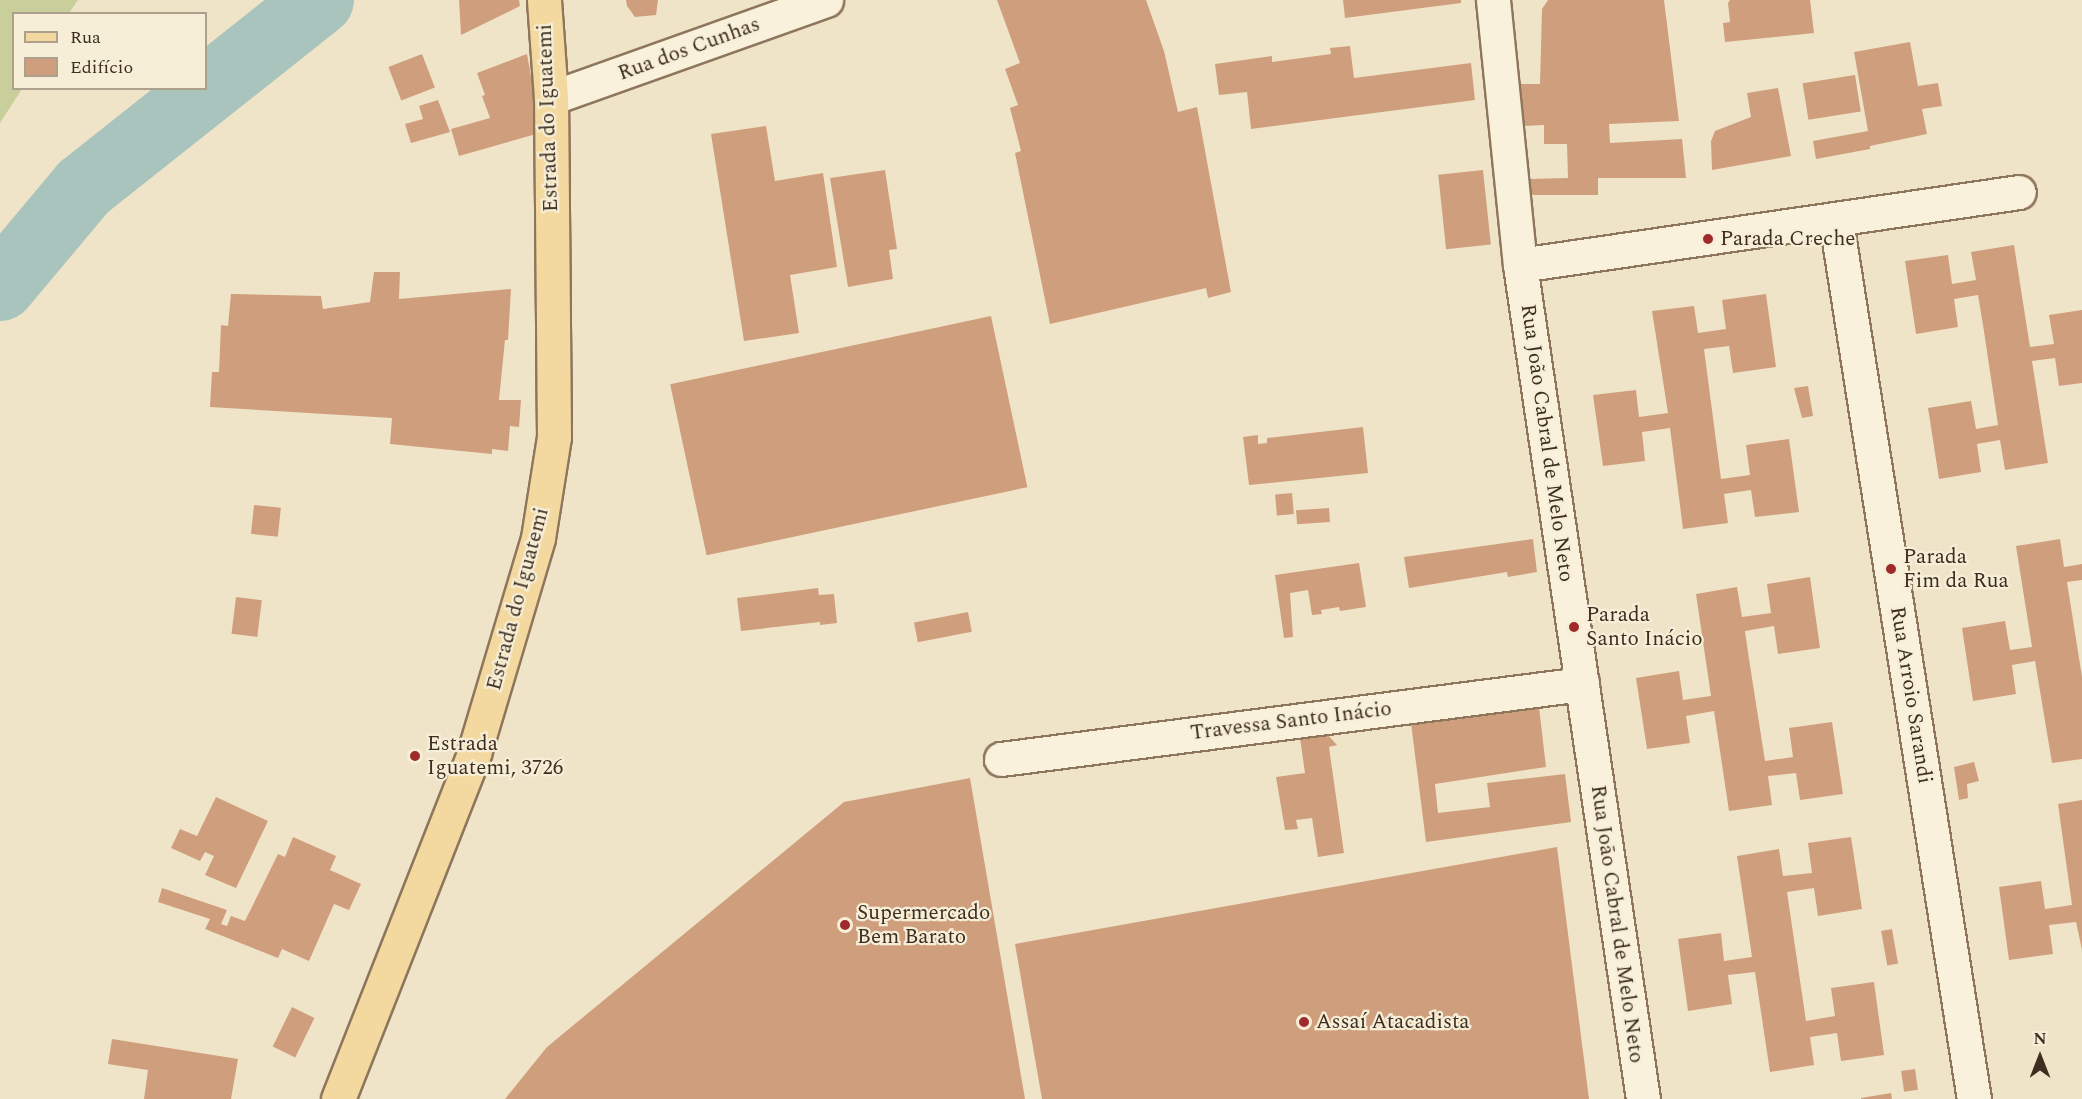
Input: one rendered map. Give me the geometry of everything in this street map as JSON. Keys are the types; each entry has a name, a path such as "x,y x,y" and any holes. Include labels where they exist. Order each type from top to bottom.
{"main road":[{"name":"Estrada do Iguatemi","path":"338,1099 474,753 538,538 554,437 551,98 544,0"}],"street":[{"name":"Rua dos Cunhas","path":"551,98 826,0"},
{"name":"Rua João Cabral de Melo Neto","path":"1493,0 1520,265 1643,1099"},
{"path":"1520,265 1836,221 2019,192"},
{"name":"Rua Arroio Sarandi","path":"1836,221 1974,1099"},
{"name":"Travessa Santo Inácio","path":"1001,759 1582,684"}],"green space":[{"path":"0,0 78,0 70,12 12,12 12,90 21,90 0,123"}],"building":[{"path":"459,0 519,0 520,6 461,35"},
{"path":"626,0 658,0 656,15 635,17 627,6"},
{"path":"997,0 1146,0 1164,51 1178,112 1197,107 1231,292 1208,298 1206,288 1050,324 1015,153 1021,151 1010,108 1018,105 1005,69 1020,63"},
{"path":"1343,0 1461,0 1461,3 1345,18"},
{"path":"1548,0 1664,0 1679,121 1609,124 1610,143 1682,139 1686,178 1598,178 1598,195 1531,195 1530,179 1568,178 1567,144 1544,144 1544,125 1524,126 1520,84 1540,84 1542,9"},
{"path":"1730,0 1810,0 1814,33 1725,42 1723,23 1730,22 1728,3"},
{"path":"1910,42 1918,86 1938,83 1942,106 1922,109 1927,134 1870,146 1870,149 1816,159 1813,141 1868,131 1854,52"},
{"path":"1350,46 1354,78 1471,63 1475,100 1251,129 1247,92 1219,95 1215,64 1272,56 1272,62 1331,54 1330,48"},
{"path":"422,54 435,88 401,101 388,67"},
{"path":"527,54 536,104 536,134 459,156 451,129 490,118 477,73"},
{"path":"1855,75 1861,112 1808,120 1803,83"},
{"path":"1778,88 1791,156 1712,170 1711,141 1715,131 1751,117 1747,93"},
{"path":"438,100 450,132 411,143 405,124 423,119 419,106"},
{"path":"766,126 775,181 823,173 837,267 790,275 799,333 744,341 711,134"},
{"path":"885,170 897,249 889,250 893,279 848,287 830,178"},
{"path":"1483,170 1491,245 1446,249 1438,175"},
{"path":"2014,245 2030,347 2054,344 2049,315 2082,310 2082,383 2059,386 2055,358 2032,361 2048,463 2005,470 2000,440 1977,444 1981,472 1939,479 1928,408 1971,401 1976,429 1998,425 1983,325 1978,295 1954,299 1958,327 1916,334 1905,261 1948,255 1952,284 1976,280 1971,252"},
{"path":"374,272 400,272 399,299 511,289 508,340 505,340 499,400 521,400 519,427 510,426 508,451 492,449 492,454 390,444 392,418 210,407 212,372 219,372 221,325 228,326 231,294 321,296 323,309 370,302"},
{"path":"1766,294 1776,367 1733,373 1729,346 1704,349 1721,479 1750,475 1746,445 1789,439 1799,512 1755,517 1751,490 1724,494 1728,523 1683,529 1670,428 1642,432 1645,461 1603,466 1593,395 1636,390 1639,417 1668,413 1652,311 1694,306 1698,333 1726,329 1722,300"},
{"path":"991,316 1027,487 707,555 670,384"},
{"path":"1808,386 1813,416 1802,418 1794,388"},
{"path":"1363,427 1368,473 1249,485 1243,437 1258,435 1258,444 1267,443 1267,438"},
{"path":"1292,493 1294,514 1277,515 1275,494"},
{"path":"254,505 281,508 278,537 251,534"},
{"path":"1329,508 1330,522 1297,524 1296,510"},
{"path":"1533,539 1537,572 1508,577 1507,572 1409,588 1404,557"},
{"path":"2060,539 2064,567 2082,564 2082,580 2067,582 2082,677 2082,759 2052,763 2035,661 2012,665 2016,694 1973,701 1962,628 2005,621 2010,650 2032,647 2016,546"},
{"path":"1359,563 1366,607 1340,611 1339,607 1321,610 1322,614 1312,615 1308,590 1290,593 1293,637 1284,638 1275,575"},
{"path":"1810,577 1820,648 1778,654 1774,626 1745,631 1749,659 1765,761 1793,757 1789,728 1832,722 1843,794 1800,800 1796,773 1768,776 1772,805 1729,811 1714,711 1686,716 1690,743 1647,749 1636,678 1679,671 1683,700 1711,696 1696,594 1737,587 1742,617 1771,613 1767,584"},
{"path":"818,588 819,595 834,594 837,623 820,625 820,622 741,631 737,598"},
{"path":"236,597 262,600 257,637 231,634"},
{"path":"968,612 972,632 918,642 914,622"},
{"path":"1539,707 1546,767 1435,784 1438,813 1490,807 1487,783 1565,774 1571,822 1426,842 1411,723"},
{"path":"1328,735 1337,745 1329,747 1344,853 1318,857 1312,818 1296,820 1298,829 1285,830 1276,777 1305,773 1300,738"},
{"path":"1974,762 1979,781 1967,784 1968,798 1959,800 1954,767"},
{"name":"Supermercado Bem Barato","path":"970,778 1025,1099 505,1099 547,1047 844,802"},
{"path":"216,797 268,821 236,888 205,875 214,856 205,852 200,861 171,848 180,829 197,836"},
{"path":"2082,800 2082,950 2076,922 2049,925 2053,954 2009,960 1999,887 2041,881 2045,909 2072,905 2058,804"},
{"path":"293,837 336,856 330,870 361,884 349,910 334,904 309,961 282,949 278,958 205,929 210,919 158,902 162,888 227,910 221,924 227,926 231,916 245,921 278,854 285,857"},
{"path":"1851,837 1862,909 1818,916 1814,888 1787,892 1806,1021 1835,1016 1831,988 1874,982 1884,1055 1841,1061 1837,1033 1810,1037 1814,1065 1770,1072 1755,972 1728,975 1732,1004 1688,1011 1678,939 1721,933 1724,961 1752,957 1737,856 1779,849 1783,876 1812,873 1808,843"},
{"name":"Assaí Atacadista","path":"1557,847 1589,1099 1042,1099 1015,944"},
{"path":"1892,929 1898,963 1887,965 1881,931"},
{"path":"292,1007 314,1018 295,1058 273,1047"},
{"path":"112,1039 238,1059 231,1099 144,1099 148,1070 108,1064"},
{"path":"1915,1069 1918,1090 1904,1092 1901,1071"},
{"path":"1891,1093 1892,1099 1861,1099 1861,1098"}],"waterway":[{"path":"207,89 319,0"},
{"path":"0,286 83,187 205,90"}],"place":[{"name":"Parada Creche","path":"1708,239"},
{"name":"Parada Fim da Rua","path":"1891,569"},
{"name":"Parada Santo Inácio","path":"1574,627"},
{"name":"Estrada Iguatemi, 3726","path":"415,756"},
{"name":"Supermercado Bem Barato","path":"845,925"},
{"name":"Assaí Atacadista","path":"1304,1022"}]}
